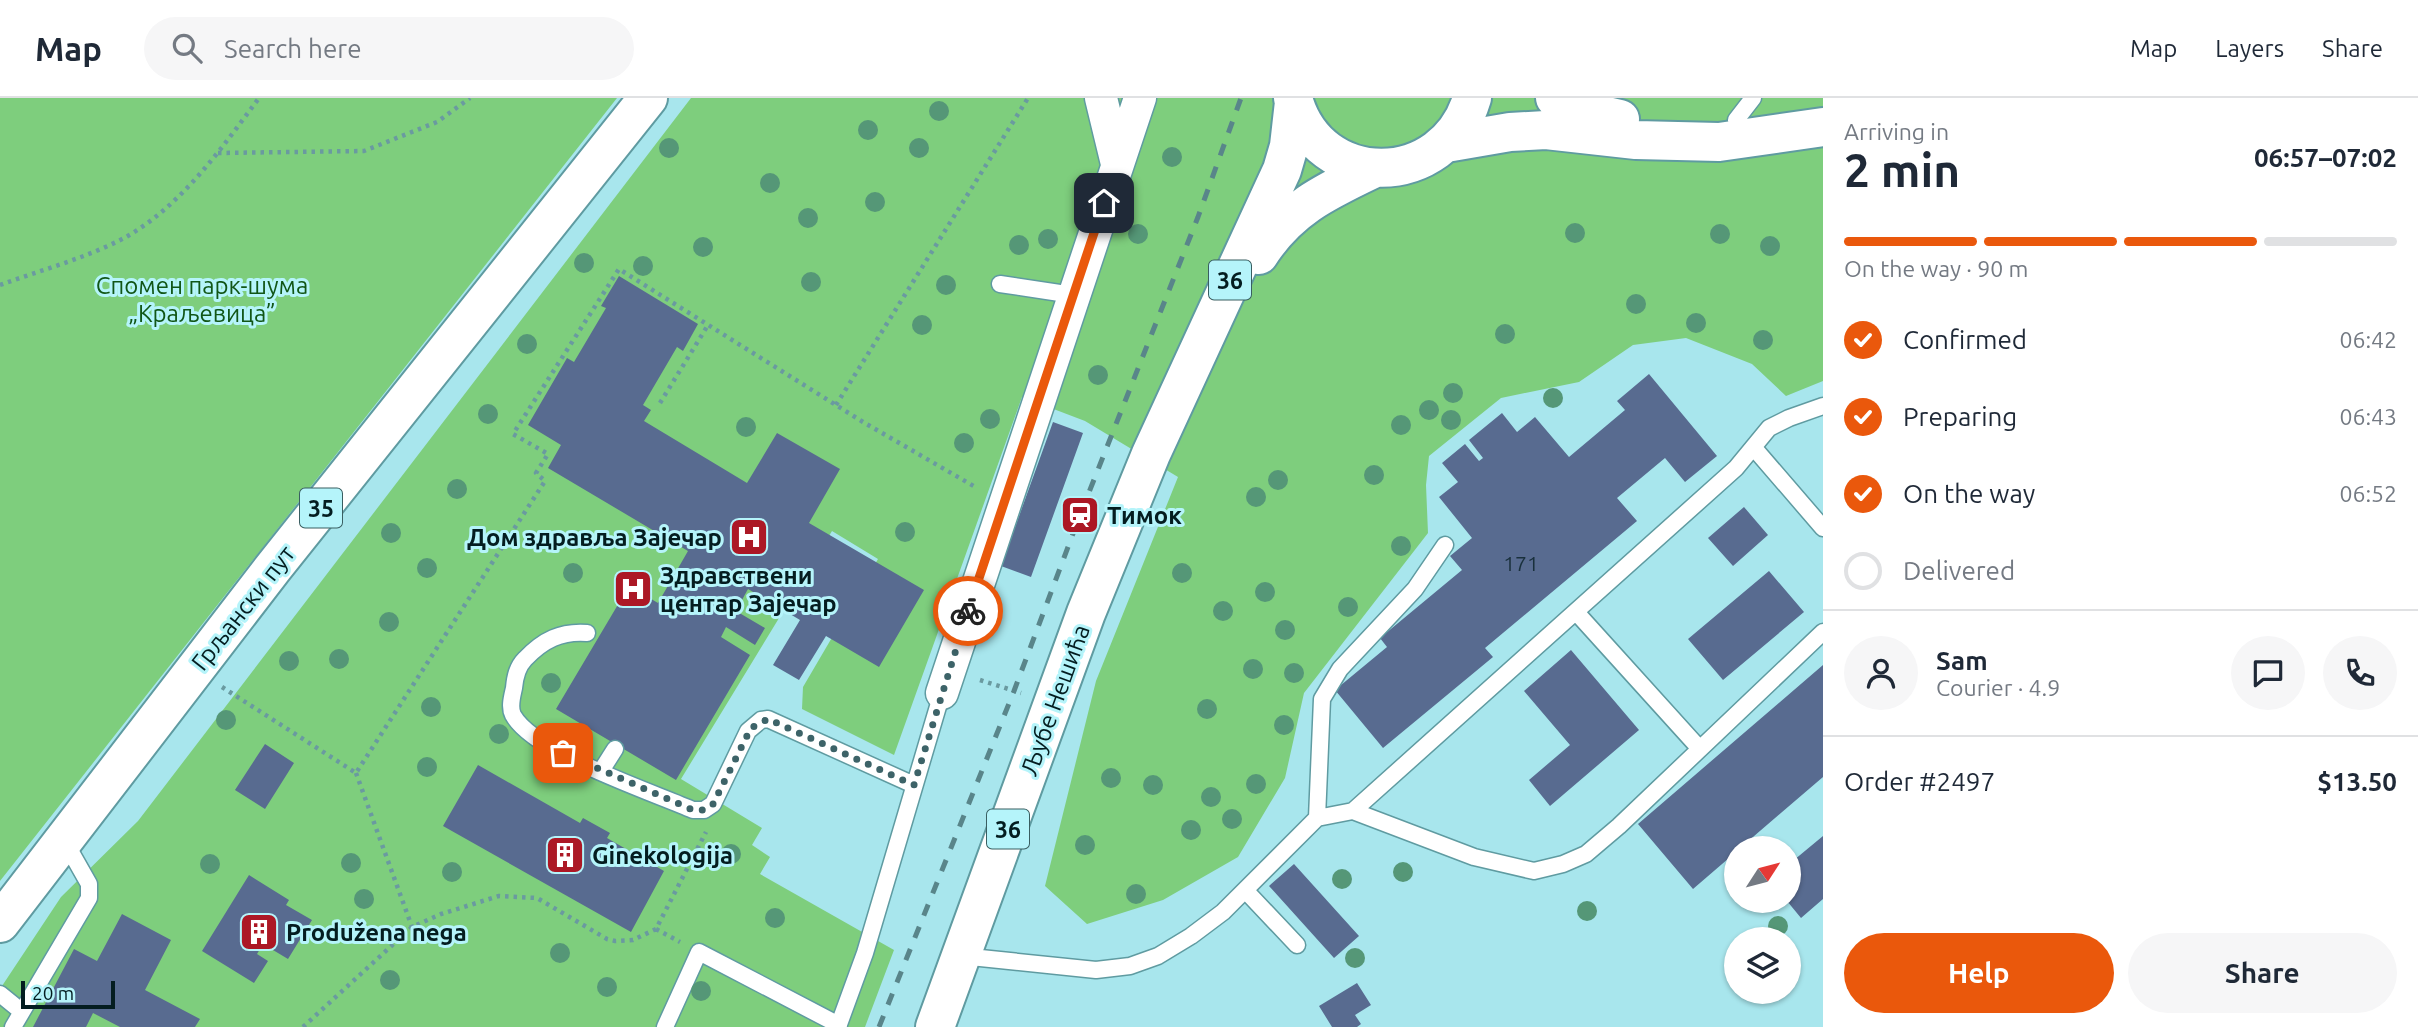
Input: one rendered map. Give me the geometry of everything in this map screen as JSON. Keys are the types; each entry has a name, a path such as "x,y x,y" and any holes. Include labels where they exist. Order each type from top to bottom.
{"main road":[{"name":"Грљански пут","path":"0,923 195,670 648,98"},
{"name":"36","path":"1293,100 1311,135 1329,151 1352,163 1376,168 1398,167 1418,161 1446,143 1462,122 1472,98"},
{"path":"1555,98 1584,111 1624,120 1661,122 1744,109 1770,117 1823,105"},
{"name":"Љубе Нешића","path":"935,1027 1086,613 1151,454 1282,170 1289,146 1293,100"},
{"path":"1446,143 1510,132 1546,130 1636,140 1719,142 1823,127"},
{"name":"Љубе Нешића","path":"1151,454 1242,284 1277,229 1314,199 1376,168"}],"street":[{"path":"1101,98 1118,164"},
{"path":"945,681 1140,98"}],"lane":[{"path":"1000,284 1073,295"},
{"path":"961,956 1096,970 1130,966 1158,956 1191,936 1223,912 1317,818 1353,811 1736,468 1769,428 1823,406"},
{"path":"1754,448 1823,528"},
{"path":"1317,818 1322,699 1340,669 1415,589 1445,545"},
{"path":"1577,612 1700,749"},
{"path":"1353,811 1474,857 1534,871 1563,864 1586,854 1823,632"},
{"path":"587,633 568,633 552,637 526,658 515,676 511,710 524,726 554,749 601,771 693,810 704,810 713,804 751,728 768,719 914,785"},
{"path":"665,1027 699,952 838,1026 865,953 945,681"},
{"path":"601,771 615,749"},
{"path":"13,1027 89,898 89,884 64,840"},
{"path":"1245,890 1297,945"},
{"path":"0,995 21,1011"}],"path":[{"path":"0,285 124,238 150,222 218,153 259,98"},
{"path":"218,153 364,151 437,122 470,98"},
{"path":"836,405 1028,98"},
{"path":"356,773 545,481 536,473 548,454 513,434 619,269 836,405 1003,503"},
{"path":"660,403 708,325"},
{"path":"195,670 356,773 412,927"},
{"path":"945,681 1014,691 1054,701"},
{"path":"303,1027 412,927 441,914 499,896 520,895 537,898 607,939 633,940 656,929 699,847"}],"green space":[{"name":"Спомен парк-шума „Краљевица”","path":"0,98 617,98 0,881"},
{"path":"691,98 1823,98 1823,381 1786,396 1752,364 1686,338 1633,345 1579,382 1501,398 1429,456 1426,485 1428,533 1304,693 1285,778 1238,857 1163,900 1087,924 1045,886 1096,681 1178,477 1085,421 1022,397 894,755 802,709 803,687 878,559 832,531 681,779 762,828 752,845 770,857 760,874 894,950 865,1027 0,1027 0,989 61,897 138,821"}],"building":[{"name":"Дом здравља Зајечар","path":"619,276 698,324 683,351 677,347 643,405 651,410 644,421 747,483 777,433 840,469 809,523 924,590 879,667 826,636 799,680 773,665 800,620 748,589 736,611 765,628 755,645 726,627 721,637 750,655 676,780 556,709 629,586 658,603 688,551 548,468 561,445 528,425 567,358 574,362 606,308 601,306"},
{"path":"1649,374 1717,456 1685,482 1665,458 1617,498 1637,521 1485,648 1493,657 1383,748 1335,690 1387,647 1380,638 1462,570 1450,556 1472,538 1439,497 1458,482 1442,463 1465,444 1479,461 1483,458 1469,440 1502,413 1517,432 1535,417 1569,457 1625,410 1617,401"},
{"path":"1053,422 1083,433 1031,577 1001,566"},
{"path":"1744,507 1768,535 1733,566 1708,538"},
{"path":"1769,571 1804,612 1723,680 1688,639"},
{"path":"1571,650 1639,730 1550,806 1529,780 1570,745 1524,691"},
{"path":"1823,665 1823,777 1754,836 1724,836 1724,862 1693,889 1638,824"},
{"path":"265,744 294,763 265,809 235,790"},
{"name":"Ginekologija","path":"478,765 580,823 583,818 610,833 607,838 664,871 631,932 443,826"},
{"path":"1823,836 1823,899 1801,918 1798,914 1801,914 1801,854"},
{"path":"1294,864 1359,936 1334,958 1269,886"},
{"name":"Produžena nega","path":"249,875 289,900 286,905 312,920 288,959 263,944 257,954 268,961 254,983 202,951"},
{"path":"122,914 171,940 145,990 200,1019 195,1027 120,1027 93,1013 86,1027 33,1027 74,949 97,961"},
{"path":"1357,983 1371,1005 1355,1015 1361,1024 1357,1027 1332,1027 1319,1006"}],"railway":[{"path":"879,1027 1014,691 1080,515 1198,217 1241,98"}],"way so far":[{"path":"563,753 699,811 713,804 751,728 761,720 768,719 914,785 968,611"}],"place":[{"name":"Тимок","path":"1080,515"},
{"name":"Дом здравља Зајечар","path":"749,537"},
{"name":"Здравствени центар Зајечар","path":"633,589"},
{"name":"Ginekologija","path":"565,855"},
{"name":"Produžena nega","path":"259,932"}],"route":[{"path":"968,611 1104,203"}]}
